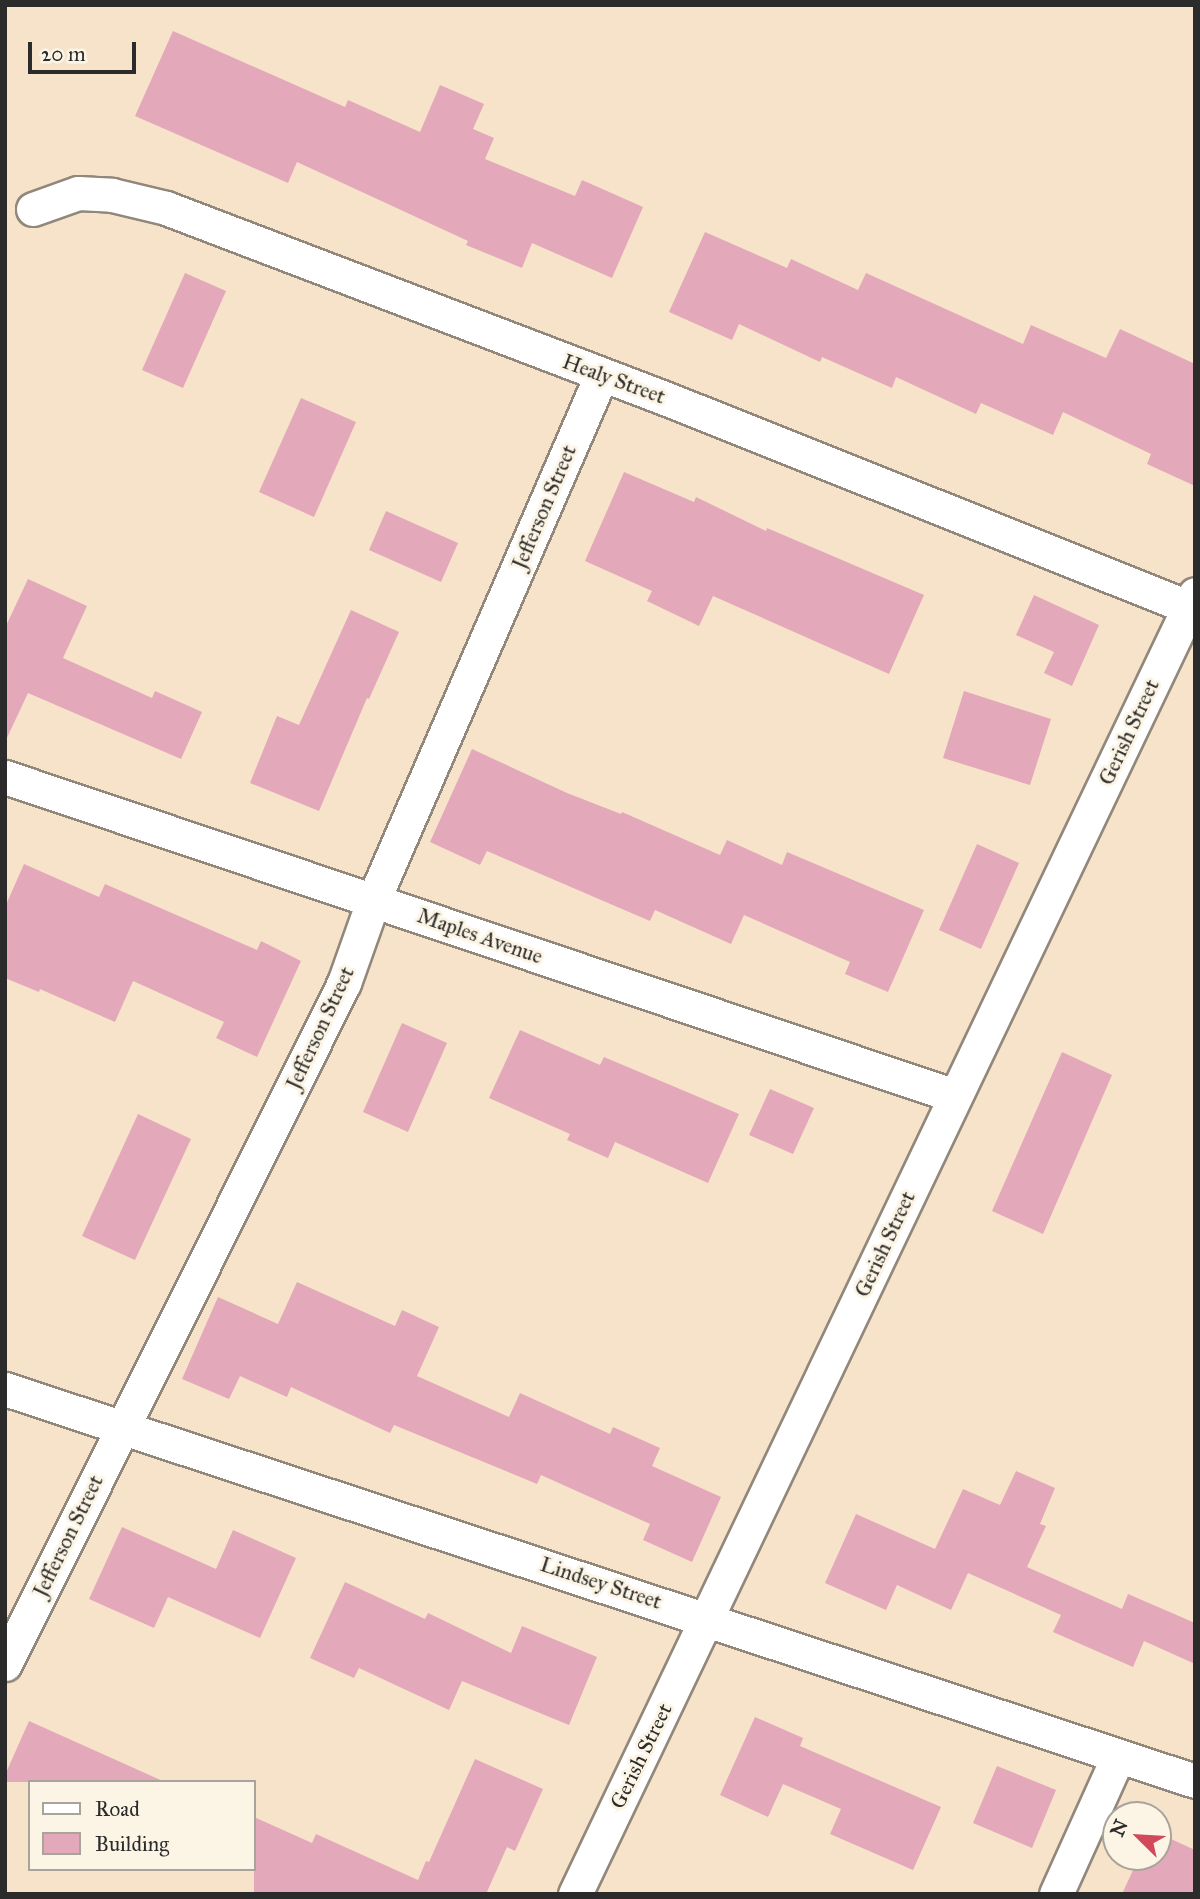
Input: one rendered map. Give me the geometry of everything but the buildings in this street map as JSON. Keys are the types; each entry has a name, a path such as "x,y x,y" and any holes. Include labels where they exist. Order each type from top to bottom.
{"street":[{"name":"Healy Street","path":"33,209 78,193 112,195 166,208 1191,600"},
{"name":"Jefferson Street","path":"5,1664 344,984 373,901 601,376"},
{"name":"Gerish Street","path":"575,1894 1191,600"},
{"name":"Maples Avenue","path":"5,777 955,1096"},
{"name":"Lindsey Street","path":"5,1389 1195,1781"},
{"path":"1056,1894 1118,1757"}]}
